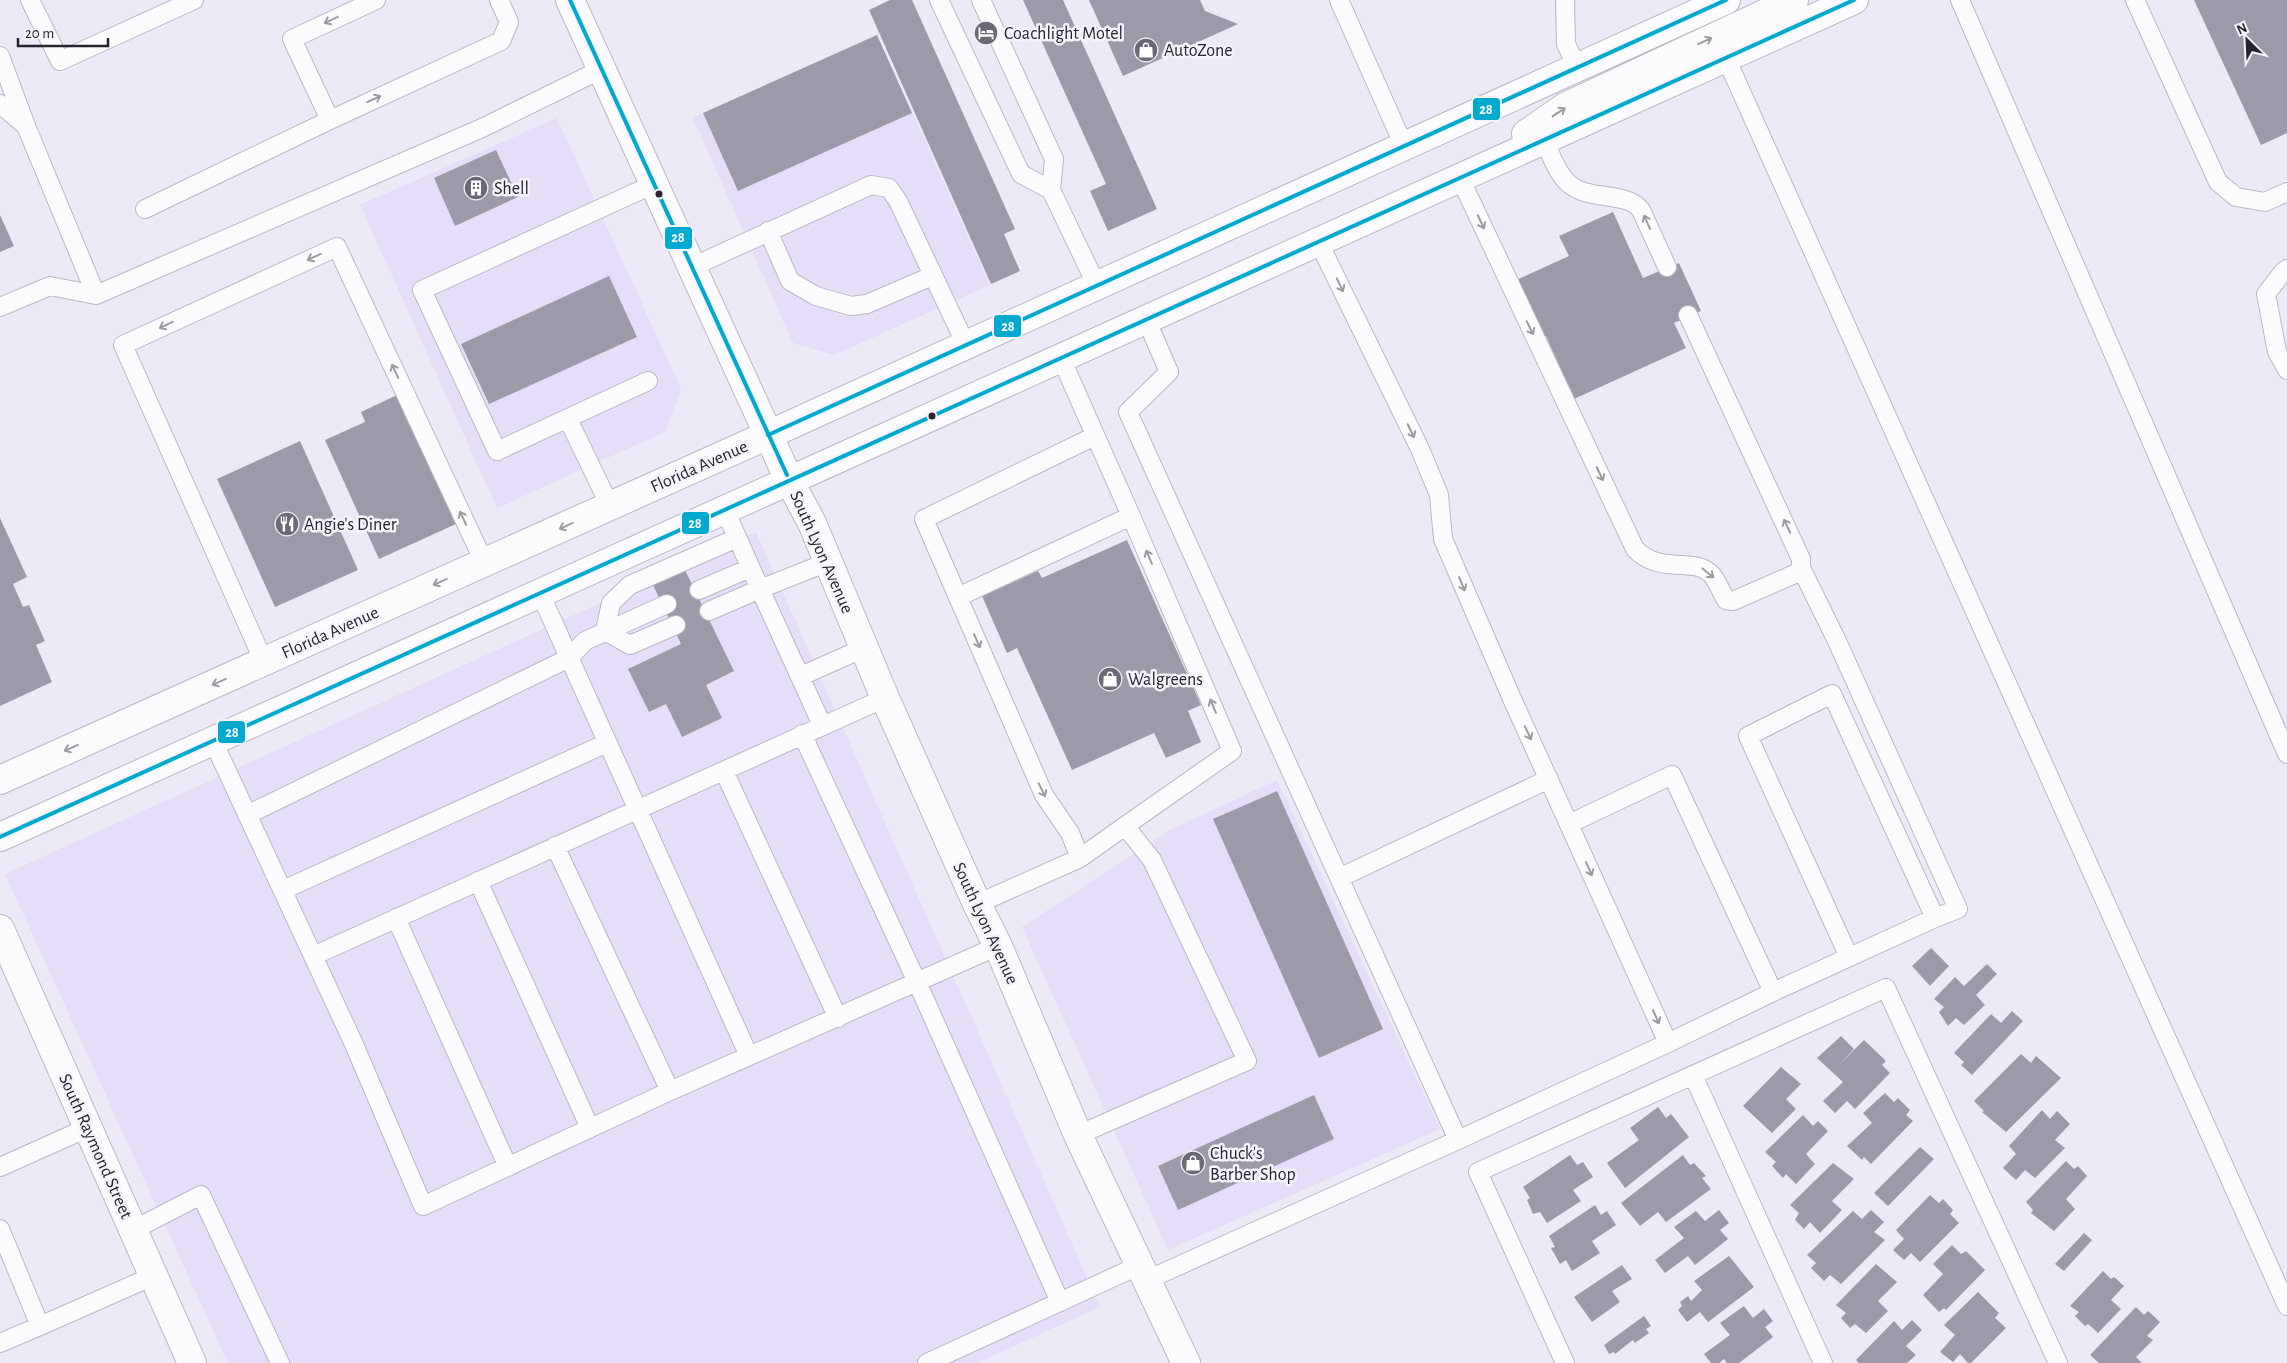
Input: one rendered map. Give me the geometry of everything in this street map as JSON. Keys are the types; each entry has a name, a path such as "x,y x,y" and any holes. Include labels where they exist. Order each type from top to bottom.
{"main road":[{"name":"South Lyon Avenue","path":"570,0 768,435 812,523 885,698 976,904 998,946 1078,1135 1186,1363"},
{"name":"Florida Avenue","path":"0,780 768,435 1726,0"},
{"path":"1460,178 1565,107 1794,0"},
{"path":"0,837 1854,0"},
{"name":"South Raymond Street","path":"0,929 192,1363"}],"lane":[{"path":"30,0 60,61 194,0"},
{"path":"330,120 292,39 376,0"},
{"path":"145,209 330,120 501,41 509,22 499,0"},
{"path":"939,0 1020,174 1051,190"},
{"path":"981,0 1054,159 1051,190 1097,286"},
{"path":"1339,0 1404,146"},
{"path":"1565,0 1566,44 1577,68"},
{"path":"1960,0 2287,754"},
{"path":"2135,0 2218,182 2236,197 2265,202 2287,192"},
{"path":"0,56 26,126 96,295"},
{"path":"1726,58 2287,1306"},
{"path":"0,307 50,286 96,295 482,128 602,69"},
{"path":"0,104 26,126"},
{"path":"1544,140 1560,173 1570,184 1594,194 1636,203 1667,267"},
{"path":"1460,178 1635,549 1643,558 1662,564 1706,569 1712,575 1726,600 1734,602 1796,573 1802,568"},
{"path":"648,381 497,451 422,290 654,184"},
{"path":"692,266 870,185 889,188 898,201 966,345"},
{"path":"768,231 790,281 816,296 851,306 866,304 932,276"},
{"path":"1318,242 1420,449 1439,495 1443,539 1668,1043"},
{"path":"264,662 123,345 337,247 484,562"},
{"path":"2287,269 2266,294 2277,352 2287,370"},
{"path":"927,1363 1060,1302 1143,1272 1458,1140 1668,1043 1773,992 1958,909 1802,568 1798,549 1688,315"},
{"path":"1146,319 1169,372 1128,412 1458,1140"},
{"path":"976,904 1080,858 1232,751 1061,358"},
{"path":"568,419 610,506"},
{"path":"1080,858 1070,833 1044,795 924,519 1095,436"},
{"path":"724,510 822,725"},
{"path":"958,596 1131,516"},
{"path":"605,631 611,603 630,586 737,538"},
{"path":"708,611 828,562"},
{"path":"699,590 750,568"},
{"path":"540,593 749,1056"},
{"path":"247,815 569,658 585,641 667,604"},
{"path":"605,631 630,645 676,625"},
{"path":"801,676 864,648"},
{"path":"1849,958 1748,736 1832,694 1935,918"},
{"path":"313,956 885,698"},
{"path":"802,734 1060,1302"},
{"path":"213,741 353,1042 423,1206 670,1091 998,946"},
{"path":"283,890 607,743"},
{"path":"724,770 838,1018"},
{"path":"1569,824 1672,775 1773,992"},
{"path":"1338,878 1549,779"},
{"path":"1078,1135 1247,1061 1152,860 1125,826"},
{"path":"555,846 670,1091"},
{"path":"478,881 590,1128"},
{"path":"396,918 508,1167"},
{"path":"1565,1363 1478,1172 1886,988 2058,1363"},
{"path":"1693,1075 1823,1363"},
{"path":"0,1166 87,1128"},
{"path":"133,1230 201,1195 280,1363"},
{"path":"0,1229 40,1326"},
{"path":"0,1343 153,1276"}],"shaded area":[{"path":"877,35 990,285 834,355 793,343 693,118"},
{"path":"557,118 681,389 665,432 497,508 360,205"},
{"path":"756,532 1100,1307 977,1363 228,1363 5,874"},
{"path":"1277,780 1440,1129 1168,1250 1022,927 1170,830"}],"building":[{"path":"890,0 912,0 1015,229 1004,234 1020,271 991,284 869,10"},
{"path":"1023,0 1063,0 1157,209 1108,231 1090,191 1106,184"},
{"name":"AutoZone","path":"1089,0 1200,0 1205,11 1238,24 1123,76"},
{"path":"2194,0 2287,0 2287,133 2261,145"},
{"path":"877,35 912,113 738,191 703,113"},
{"name":"Shell","path":"496,150 518,197 455,226 434,178"},
{"path":"1613,212 1643,278 1679,263 1701,311 1674,323 1686,348 1574,399 1546,336 1540,338 1514,281 1569,256 1559,236"},
{"path":"0,215 14,246 0,252"},
{"path":"609,276 637,337 489,404 461,344"},
{"path":"397,395 456,524 379,559 325,440 365,422 361,412"},
{"name":"Angie's Diner","path":"300,441 358,570 275,607 217,479"},
{"path":"0,518 27,577 13,584 23,607 29,605 45,641 36,645 52,682 0,706"},
{"name":"Walgreens","path":"1127,540 1201,705 1188,711 1201,742 1166,758 1154,733 1072,770 1017,648 1007,653 982,596 1038,571 1042,578"},
{"path":"685,570 734,671 706,685 722,718 682,737 666,704 649,712 628,669 681,644 653,585"},
{"path":"1277,791 1383,1029 1319,1058 1213,819"},
{"path":"1931,948 1949,966 1930,986 1912,966"},
{"path":"1987,964 1997,974 1976,995 1985,1005 1964,1025 1956,1018 1948,1026 1939,1012 1944,1007 1934,999 1955,977 1964,986"},
{"path":"2012,1011 2023,1021 1972,1075 1961,1065 1964,1062 1954,1053 1991,1014 2001,1023"},
{"path":"1841,1036 1854,1049 1837,1067 1864,1040 1886,1061 1882,1065 1890,1073 1855,1109 1847,1101 1835,1113 1823,1101 1843,1082 1817,1058"},
{"path":"2021,1054 2031,1063 2036,1056 2061,1078 2006,1132 1982,1112 1984,1111 1974,1101"},
{"path":"1781,1067 1801,1084 1786,1099 1796,1109 1772,1133 1743,1106"},
{"path":"1885,1093 1894,1102 1898,1098 1910,1110 1906,1115 1913,1121 1871,1164 1864,1157 1862,1160 1847,1146 1872,1123 1863,1113"},
{"path":"1314,1095 1334,1139 1178,1210 1158,1166"},
{"path":"1658,1107 1666,1118 1671,1114 1689,1137 1625,1188 1607,1163 1639,1140 1630,1128"},
{"path":"2042,1110 2050,1119 2057,1111 2070,1124 2055,1140 2065,1148 2035,1178 2025,1170 2016,1180 2003,1168 2016,1154 2009,1146"},
{"path":"1803,1115 1813,1126 1818,1121 1828,1131 1806,1154 1815,1164 1796,1184 1786,1174 1783,1178 1772,1166 1776,1162 1765,1152"},
{"path":"1920,1147 1934,1159 1888,1206 1874,1193"},
{"path":"1570,1155 1577,1165 1583,1162 1593,1177 1573,1190 1581,1201 1547,1223 1540,1212 1533,1214 1527,1200 1530,1198 1523,1187"},
{"path":"1683,1155 1690,1165 1694,1163 1706,1176 1702,1178 1711,1189 1666,1222 1658,1212 1640,1226 1621,1203"},
{"path":"2066,1161 2074,1169 2078,1166 2087,1176 2066,1199 2075,1209 2054,1231 2031,1213 2033,1210 2026,1202"},
{"path":"1833,1163 1854,1179 1832,1201 1842,1210 1820,1233 1810,1222 1804,1229 1795,1220 1799,1213 1790,1205"},
{"path":"1930,1195 1939,1203 1943,1199 1953,1210 1950,1214 1959,1223 1920,1262 1911,1253 1904,1260 1893,1250 1904,1239 1896,1230"},
{"path":"1595,1205 1601,1215 1607,1211 1616,1225 1592,1241 1600,1253 1572,1271 1566,1260 1560,1264 1551,1248 1555,1247 1549,1236"},
{"path":"1719,1210 1729,1223 1720,1230 1728,1239 1695,1265 1688,1256 1665,1273 1655,1260 1684,1238 1674,1227 1696,1211 1705,1221"},
{"path":"1871,1210 1884,1222 1874,1232 1885,1240 1841,1284 1830,1275 1824,1281 1811,1268 1816,1263 1807,1255 1853,1211 1862,1219"},
{"path":"2084,1233 2092,1240 2064,1271 2055,1264"},
{"path":"1952,1245 1961,1254 1966,1251 1985,1270 1946,1310 1944,1308 1939,1312 1923,1295 1943,1274 1933,1264"},
{"path":"1729,1256 1754,1287 1708,1322 1700,1312 1687,1322 1678,1310 1682,1306 1680,1302 1688,1296 1691,1301 1702,1290 1694,1281"},
{"path":"1876,1264 1897,1282 1878,1301 1888,1311 1866,1333 1855,1324 1850,1328 1841,1318 1846,1313 1836,1305"},
{"path":"1622,1265 1632,1279 1612,1291 1620,1302 1592,1322 1574,1297"},
{"path":"2103,1271 2111,1279 2114,1277 2124,1286 2111,1300 2121,1309 2098,1333 2088,1324 2085,1326 2075,1316 2079,1312 2070,1306"},
{"path":"1978,1292 1999,1313 1995,1318 2006,1328 1971,1363 1968,1363 1960,1354 1953,1362 1940,1352 1955,1335 1944,1325"},
{"path":"1744,1306 1753,1318 1764,1309 1773,1321 1765,1327 1773,1337 1739,1363 1727,1363 1724,1359 1719,1363 1711,1363 1704,1354 1730,1335 1720,1323"},
{"path":"2136,1307 2144,1315 2148,1311 2160,1322 2147,1336 2153,1340 2136,1357 2142,1363 2099,1363 2090,1355"},
{"path":"1644,1316 1651,1326 1646,1329 1649,1333 1635,1343 1633,1340 1615,1354 1614,1352 1609,1354 1604,1345"},
{"path":"1912,1320 1922,1330 1906,1346 1916,1355 1907,1363 1859,1363 1856,1360 1894,1321 1902,1330"}],"transit line":[{"name":"28","path":"570,0 787,475"},
{"name":"28","path":"768,435 1726,0"},
{"name":"28","path":"0,837 1854,0"}],"place":[{"name":"Coachlight Motel","path":"986,33"},
{"name":"AutoZone","path":"1146,50"},
{"name":"Shell","path":"476,188"},
{"name":"Angie's Diner","path":"287,524"},
{"name":"Walgreens","path":"1110,679"},
{"name":"Chuck's Barber Shop","path":"1193,1163"}]}
